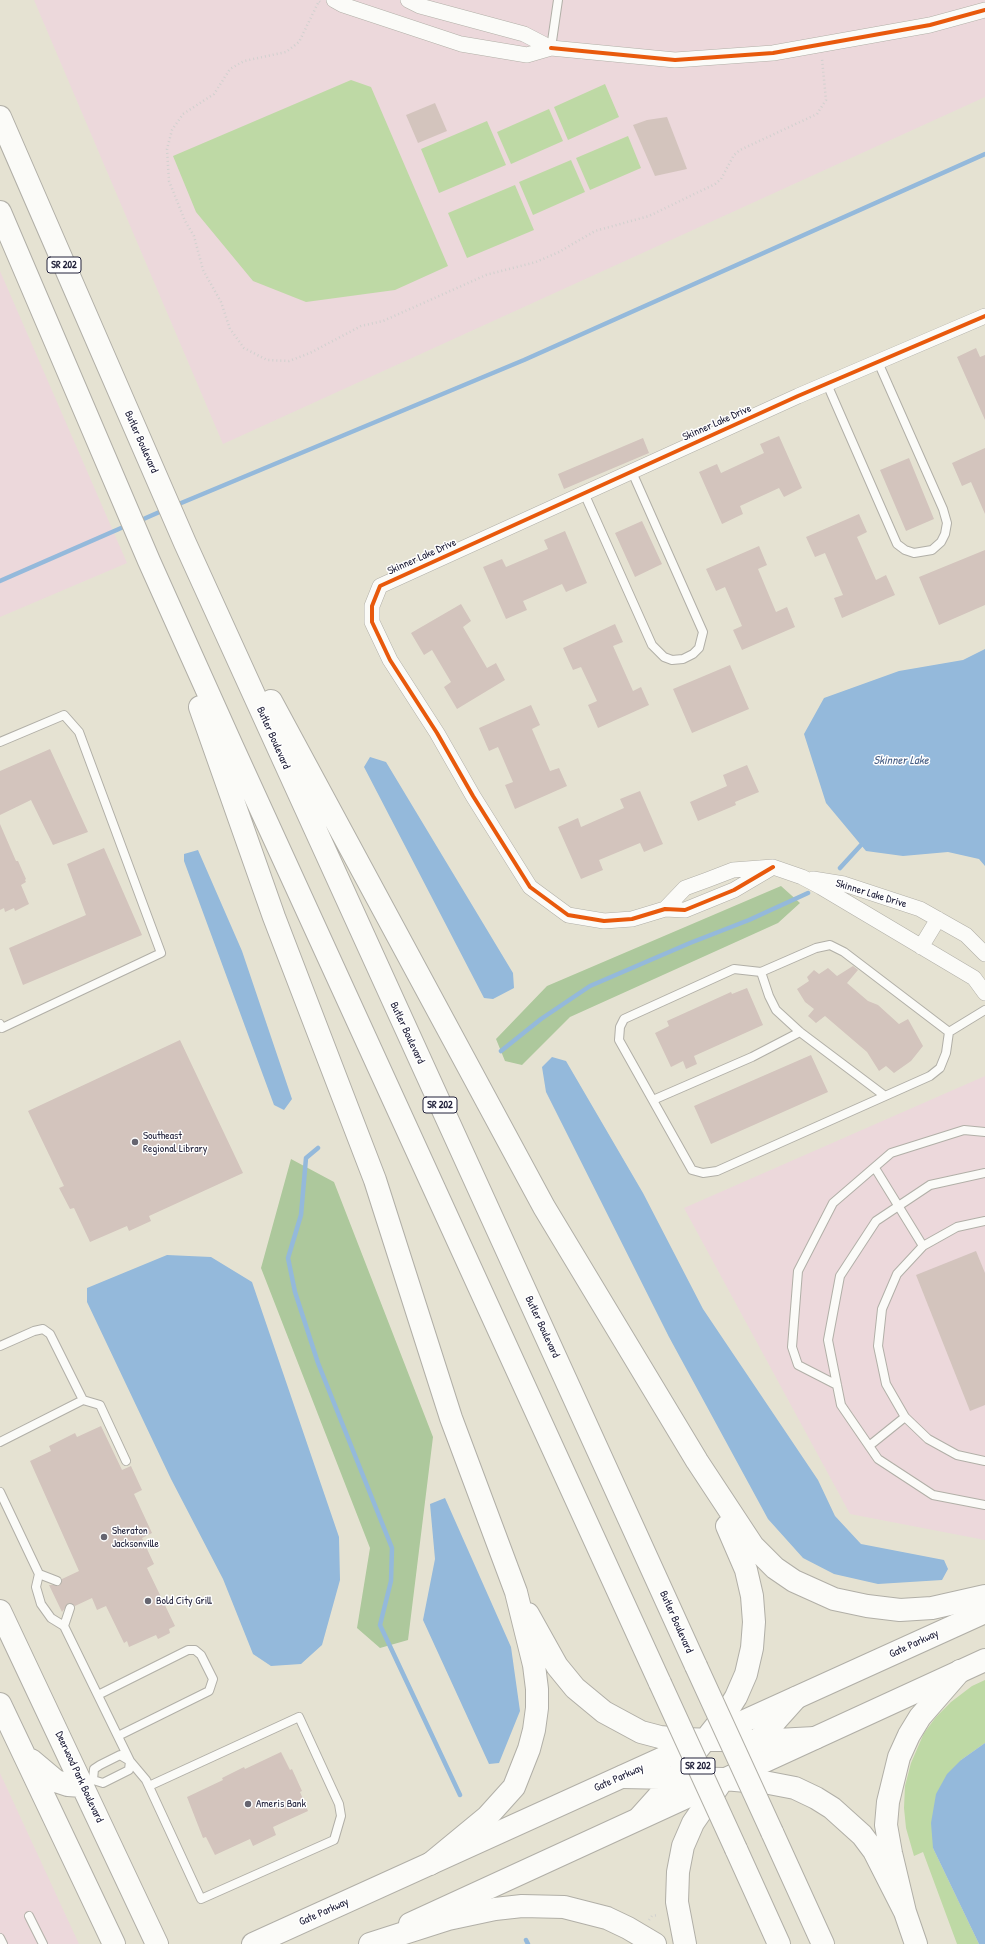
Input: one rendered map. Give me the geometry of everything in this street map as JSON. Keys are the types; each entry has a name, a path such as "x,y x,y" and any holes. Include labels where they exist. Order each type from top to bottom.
{"main road":[{"name":"Butler Boulevard","path":"0,117 185,543 823,1944"},
{"name":"SR 202","path":"0,212 149,560 266,823 779,1944"},
{"path":"185,543 544,1207 697,1461 753,1546 775,1568 813,1591 834,1599 867,1606 900,1610 932,1608 985,1596"},
{"path":"149,560 274,917 375,1180 451,1418 516,1592 534,1665 537,1689 537,1708 534,1730 529,1749 514,1787 502,1801 466,1836 430,1864"},
{"path":"640,1817 706,1740 736,1697 746,1674 752,1648 754,1622 752,1596 746,1570 697,1461"},
{"path":"516,1592 557,1666 575,1688 609,1715 641,1732 660,1737 706,1740 815,1738"},
{"name":"Deerwood Park Boulevard","path":"0,1611 88,1783 157,1944"},
{"name":"Gate Parkway","path":"253,1944 706,1740 985,1612"},
{"path":"369,1944 640,1817 985,1660"},
{"path":"916,1944 905,1912 891,1853 886,1826 888,1802 899,1757 909,1735 920,1716 960,1671"},
{"path":"685,1944 677,1902 678,1872 683,1846 693,1824 724,1779 796,1698"},
{"path":"0,1704 114,1944"},
{"path":"25,1756 56,1781 68,1785 88,1783"},
{"path":"622,1777 724,1779 769,1783 794,1788 832,1808 858,1830 874,1851 905,1912"},
{"path":"369,1944 448,1919 495,1909 522,1906 564,1908 601,1917 628,1928 655,1944"}],"street":[{"path":"408,0 420,6 524,34 551,48"},
{"path":"330,2 461,44 527,55 551,48 675,60 773,54 930,25 985,10"},
{"name":"Skinner Lake Drive","path":"985,316 827,384 380,586 372,606 372,622 390,660 437,733 473,796 530,887 568,915 604,920 632,919 665,909 685,910 734,890 773,867 802,877 844,884 920,910 966,935 985,954"},
{"name":"Skinner Lake Drive","path":"802,877 974,978 985,993"},
{"path":"921,947 938,919"}],"lane":[{"path":"551,48 558,0"},
{"path":"827,384 897,544 905,550 914,553 932,550 941,542 945,534 947,523 943,509 878,362"},
{"path":"584,493 652,645 664,657 672,660 683,659 694,654 699,648 703,632 632,472"},
{"path":"0,742 64,715 79,732 161,953 2,1028 0,1024"},
{"path":"830,946 844,952 949,1032 946,1053 940,1068 930,1076 717,1171 703,1173 692,1170 619,1040 620,1027 624,1019 734,969 761,972 816,948 830,946"},
{"path":"761,972 769,996 776,1010 800,1032 885,1096"},
{"path":"949,1032 985,1010"},
{"path":"652,1100 752,1057 800,1032"},
{"path":"837,1385 798,1365 792,1347 798,1271 833,1203 891,1153 964,1130 985,1132"},
{"path":"874,1168 923,1246"},
{"path":"985,1173 930,1184 876,1221 840,1276 828,1340 841,1405 878,1459 933,1495 985,1505"},
{"path":"985,1221 957,1227 923,1246 897,1274 882,1309 878,1346 886,1384 904,1417 928,1439 957,1455 985,1461"},
{"path":"0,1346 34,1331 43,1329 50,1334 83,1400"},
{"path":"0,1442 83,1400 100,1405 126,1461"},
{"path":"869,1446 904,1417"},
{"path":"0,1492 40,1574 57,1581"},
{"path":"40,1574 36,1587 40,1604 51,1618 64,1626 130,1761 146,1780 201,1899 334,1840 341,1816 339,1804 299,1717 149,1786"},
{"path":"64,1626 70,1608"},
{"path":"98,1695 188,1650 195,1650 201,1654 213,1679 209,1692 118,1736"},
{"path":"120,1755 130,1761 128,1770 103,1783 88,1783 94,1769 100,1765 120,1755"},
{"path":"29,1916 43,1944"},
{"path":"0,1938 3,1944"}],"path":[{"path":"330,2 318,1 299,42 286,52 244,61 230,69 214,94 183,114 172,130 167,149 169,181 185,221 194,236 203,270 221,302 230,329 244,348 267,360 288,362 303,356 361,326 383,321 486,275 536,262 559,252 595,231 649,216 715,184 721,178 734,155 740,150 817,114 826,100 820,46"},
{"path":"645,1924 652,1916 658,1915"}],"shaded area":[{"path":"34,0 985,0 985,97 223,444"},
{"path":"0,271 127,563 0,617"},
{"path":"985,1076 985,1540 850,1514 684,1208"},
{"path":"0,1773 79,1944 0,1944"}],"green space":[{"path":"351,80 371,87 448,266 395,290 306,302 253,281 196,212 173,156"},
{"path":"605,84 619,117 568,140 554,107"},
{"path":"549,109 563,141 511,164 497,132"},
{"path":"487,121 506,165 439,193 421,149"},
{"path":"628,136 641,168 590,190 576,158"},
{"path":"571,160 585,192 533,215 519,182"},
{"path":"515,185 534,230 467,258 448,213"},
{"path":"781,886 800,903 778,923 570,1017 522,1065 505,1061 496,1039 547,986"},
{"path":"291,1159 334,1182 433,1437 408,1640 380,1648 357,1628 370,1548 261,1268"},
{"path":"985,1680 985,1743 961,1760 933,1848 979,1944 957,1944 923,1852 914,1856 906,1828 904,1808 905,1786 911,1763 924,1733 936,1717 951,1702 972,1686"}],"water":[{"name":"Skinner Lake","path":"985,649 985,866 979,859 948,852 903,856 866,851 826,803 804,734 824,698 899,671 963,660"},
{"path":"370,757 386,762 513,973 514,988 493,999 484,998 364,767"},
{"path":"198,850 242,951 292,1099 284,1110 274,1105 184,861 184,854"},
{"path":"552,1057 566,1061 643,1193 703,1309 818,1480 835,1516 861,1544 944,1560 948,1569 942,1580 878,1584 834,1574 803,1558 768,1519 669,1337 546,1092 542,1067"},
{"path":"167,1255 211,1257 252,1282 339,1537 340,1580 322,1645 301,1664 271,1666 253,1654 223,1579 171,1479 87,1302 87,1288"},
{"path":"445,1498 511,1647 520,1711 499,1763 489,1764 423,1620 435,1559 430,1504"},
{"path":"985,1743 985,1944 979,1944 933,1848 931,1823 936,1794 947,1774 961,1760"}],"building":[{"path":"435,103 447,131 418,143 406,115"},
{"path":"667,117 687,169 655,176 633,125 647,120"},
{"path":"976,348 980,357 985,355 985,420 957,357"},
{"path":"779,436 802,488 784,497 779,488 740,506 743,514 722,524 699,472 717,464 721,473 764,453 760,444"},
{"path":"643,438 649,453 564,489 558,474"},
{"path":"985,448 985,514 971,482 962,486 952,463"},
{"path":"909,458 934,519 906,531 880,470"},
{"path":"859,514 867,532 857,537 876,580 886,575 895,595 842,618 834,598 843,595 825,553 815,557 806,537"},
{"path":"642,521 662,564 635,577 615,533"},
{"path":"565,531 587,583 566,592 562,584 523,601 527,610 506,619 483,567 502,559 506,567 548,549 544,540"},
{"path":"759,546 767,565 758,569 776,612 787,607 795,627 742,650 733,630 742,626 725,587 716,591 706,569"},
{"path":"985,550 985,605 939,625 919,577"},
{"path":"461,604 471,621 463,627 487,668 496,663 505,680 457,709 444,687 451,682 432,650 424,655 411,633"},
{"path":"615,624 623,642 613,646 633,691 641,687 649,705 598,728 588,705 597,701 581,667 573,670 563,648"},
{"path":"730,665 749,709 692,733 673,689"},
{"path":"531,705 540,725 532,729 550,771 559,768 567,786 515,809 505,785 513,782 498,747 489,751 479,728"},
{"path":"50,749 88,832 53,845 31,800 0,815 0,771"},
{"path":"747,765 759,792 735,802 736,805 698,821 690,802 727,786 723,775"},
{"path":"640,791 663,844 644,852 640,843 599,860 603,870 581,879 558,827 578,818 581,827 624,808 620,799"},
{"path":"0,824 16,861 18,861 26,879 26,882 21,885 29,904 15,911 14,908 5,912 4,908 0,910"},
{"path":"104,848 142,935 23,985 9,948 86,915 67,864"},
{"path":"853,966 858,970 847,983 868,1001 878,1005 899,1024 908,1019 923,1046 911,1061 894,1073 886,1066 879,1071 867,1052 825,1016 816,1023 808,1016 814,1009 805,1002 797,989 809,981 807,977 814,970 819,974 828,968 837,976"},
{"path":"747,988 763,1025 694,1056 697,1064 686,1069 683,1061 671,1067 655,1033 669,1026 667,1021 731,992 732,994"},
{"name":"Southeast Regional Library","path":"180,1040 243,1173 149,1216 151,1221 129,1231 127,1226 90,1242 74,1208 70,1209 59,1188 64,1186 28,1111"},
{"path":"811,1055 828,1092 711,1144 694,1106"},
{"path":"976,1251 985,1273 985,1405 970,1411 916,1275"},
{"name":"Sheraton Jacksonville","path":"101,1426 122,1470 131,1466 142,1490 134,1494 152,1533 142,1538 154,1564 147,1568 175,1626 169,1629 170,1633 158,1639 156,1635 129,1647 127,1641 124,1643 106,1606 97,1610 92,1598 75,1606 69,1603 62,1612 49,1585 60,1585 62,1579 79,1571 30,1461 51,1451 49,1446 75,1433 77,1437"},
{"name":"Ameris Bank","path":"281,1752 290,1770 292,1769 302,1791 300,1792 308,1811 273,1827 276,1835 253,1846 250,1839 215,1855 206,1837 203,1838 187,1797 223,1780 222,1778 244,1767 245,1769"}],"waterway":[{"path":"174,506 524,360 985,154"},
{"path":"139,521 164,510"},
{"path":"0,581 128,525"},
{"path":"840,868 861,845"},
{"path":"501,1051 541,1019 590,986 690,943 749,920 808,893"},
{"path":"318,1148 306,1158 301,1215 288,1258 295,1292 318,1363 392,1548 391,1581 380,1625 460,1795"},
{"path":"526,1940 528,1944"}],"cycle path":[{"path":"551,48 675,60 773,53 930,25 985,10"},
{"path":"773,867 734,890 685,910 665,909 632,919 604,921 568,915 530,887 473,796 437,733 390,660 372,622 372,606 380,586 798,396 985,316"}],"place":[{"name":"Southeast Regional Library","path":"135,1142"},
{"name":"Sheraton Jacksonville","path":"104,1537"},
{"name":"Bold City Grill","path":"148,1601"},
{"name":"Ameris Bank","path":"248,1804"}]}
